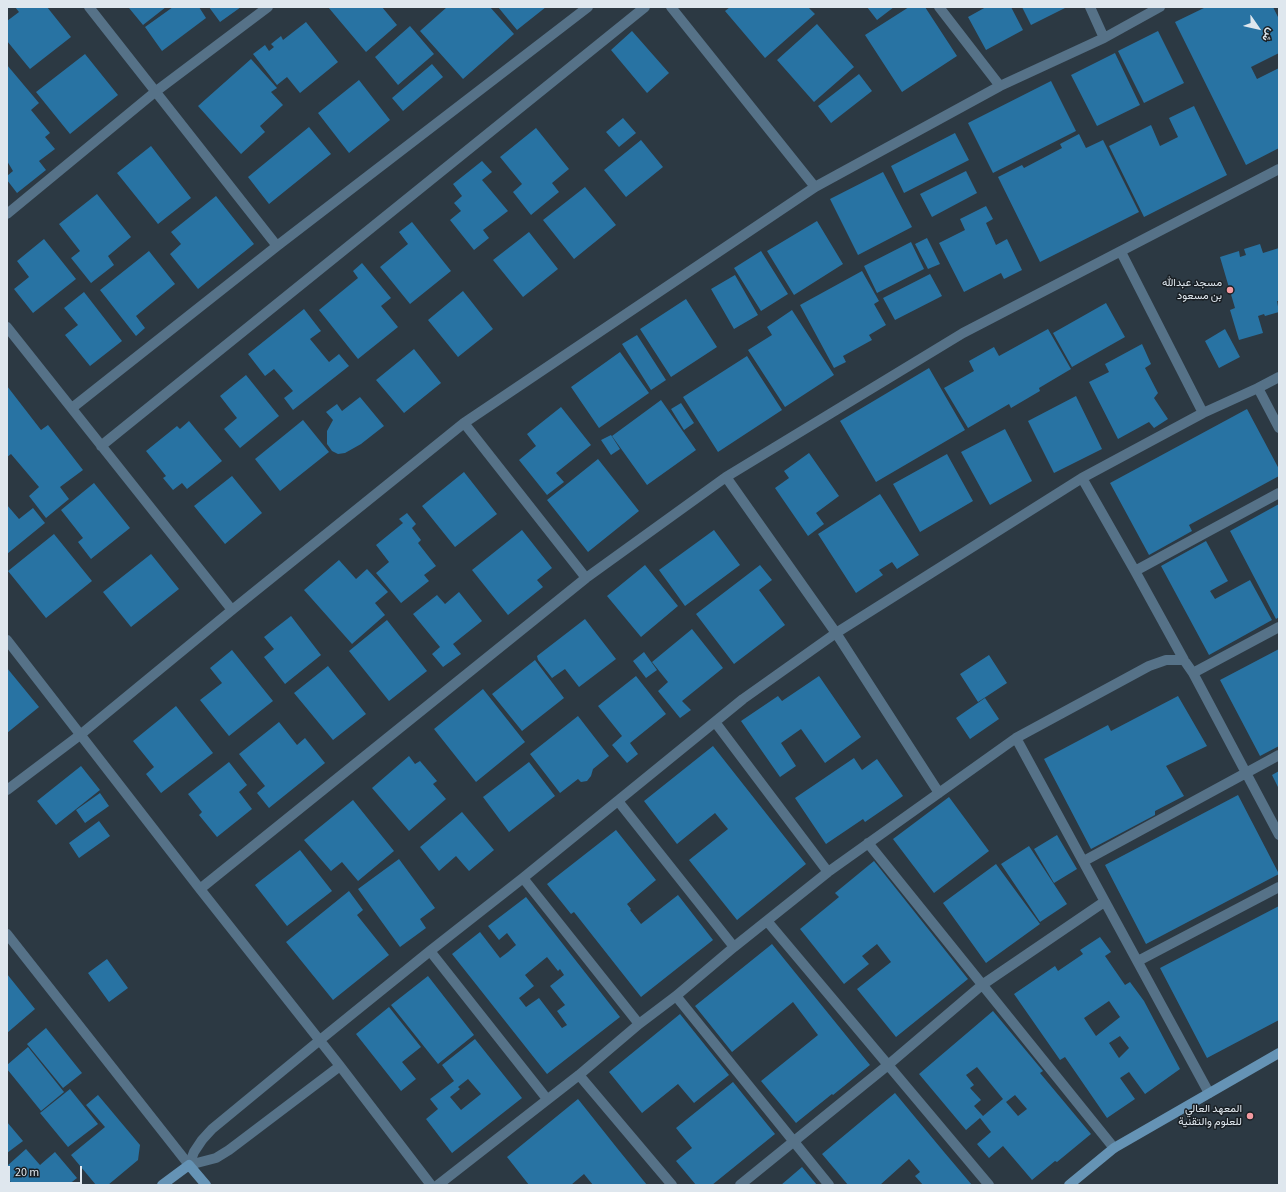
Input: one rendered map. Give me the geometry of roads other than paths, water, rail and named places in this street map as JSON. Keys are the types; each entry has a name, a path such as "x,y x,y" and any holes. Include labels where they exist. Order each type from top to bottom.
{"main road":[{"path":"1069,1185 1114,1148 1279,1052"},
{"path":"162,1185 188,1165 206,1185"}],"street":[{"path":"89,7 277,246"},
{"path":"7,214 155,92 268,7"},
{"path":"72,408 277,246 588,7"},
{"path":"101,446 645,7"},
{"path":"671,7 815,187"},
{"path":"939,7 1000,86"},
{"path":"1090,7 1104,38"},
{"path":"7,790 80,735 464,423 815,187 1000,86 1104,38 1160,7"},
{"path":"200,889 586,578 726,477 963,333 1279,169"},
{"path":"1121,252 1203,413"},
{"path":"7,327 232,610"},
{"path":"188,1165 202,1140 212,1129 743,699 836,633 1082,478 1203,413 1279,377"},
{"path":"1258,388 1279,428"},
{"path":"464,423 586,578"},
{"path":"726,477 836,633 939,793"},
{"path":"1082,478 1184,660 1193,673 1279,836"},
{"path":"1135,571 1279,493"},
{"path":"1193,673 1279,627"},
{"path":"7,640 200,889 320,1040 431,1185"},
{"path":"438,1185 579,1075 639,1024 676,996 734,947 828,872 1016,738 1149,666 1166,660 1184,660"},
{"path":"715,722 828,872"},
{"path":"1016,738 1209,1093"},
{"path":"1084,861 1279,755"},
{"path":"618,801 734,947"},
{"path":"868,843 1114,1148"},
{"path":"523,878 639,1024"},
{"path":"1138,961 1279,886"},
{"path":"740,1185 982,985 1104,902"},
{"path":"768,921 989,1185"},
{"path":"7,934 188,1165"},
{"path":"430,951 547,1099"},
{"path":"676,996 829,1185"},
{"path":"188,1165 216,1158 229,1150 340,1066"},
{"path":"579,1075 672,1185"}],"place":[{"name":"مسجد عبدالله بن مسعود","path":"1230,290"},
{"name":"المعهد العالي للعلوم والتقنية","path":"1250,1116"}]}
